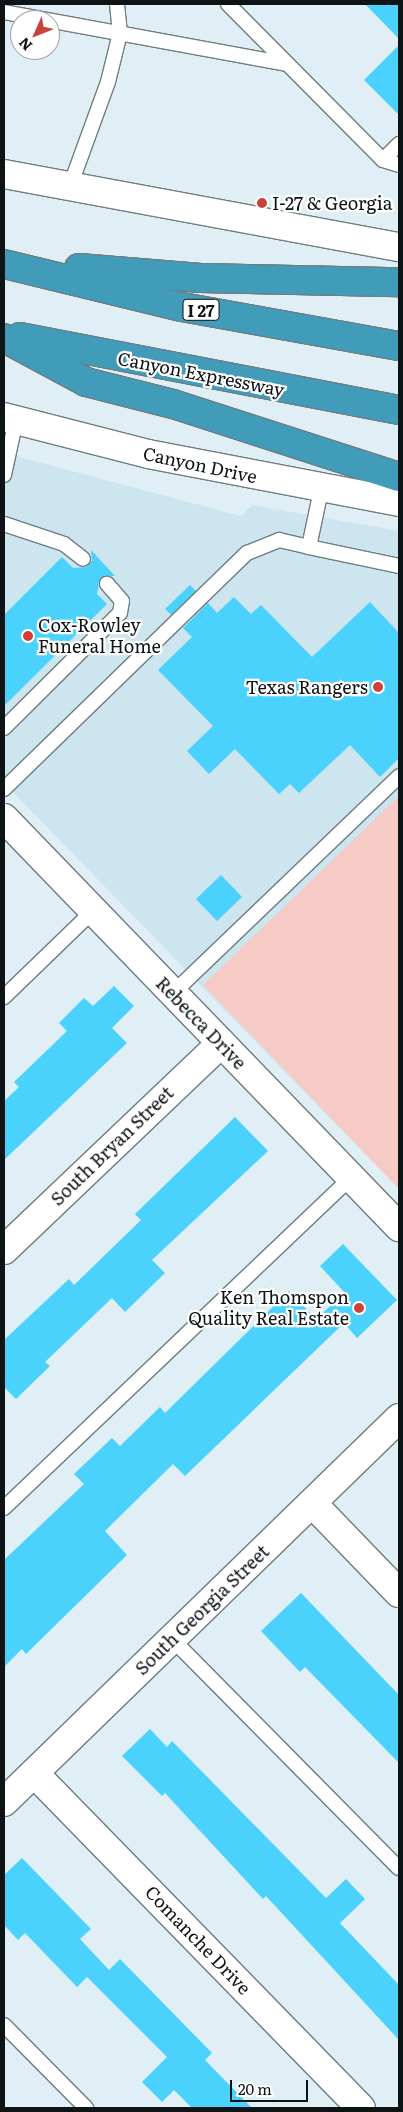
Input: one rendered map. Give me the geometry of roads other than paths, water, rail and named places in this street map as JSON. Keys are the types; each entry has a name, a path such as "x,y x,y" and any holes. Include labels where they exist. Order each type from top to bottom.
{"highway":[{"path":"4,263 200,278 399,282"},
{"name":"I 27","path":"4,263 182,307 399,346"},
{"name":"Canyon Expressway","path":"4,334 399,410"},
{"path":"4,338 86,382 172,404 399,477"}],"street":[{"path":"4,174 69,189 399,247"},
{"name":"Canyon Drive","path":"10,418 148,454 321,490 399,502"},
{"name":"Rebecca Drive","path":"4,818 399,1227"},
{"name":"South Bryan Street","path":"4,1250 221,1043"},
{"name":"South Georgia Street","path":"4,1802 399,1418"},
{"path":"312,1504 399,1593"},
{"name":"Comanche Drive","path":"34,1772 361,2108"}],"lane":[{"path":"69,189 108,82 120,33 117,4"},
{"path":"228,4 383,160 399,165"},
{"path":"8,9 120,33 286,64"},
{"path":"383,160 399,144"},
{"path":"4,475 10,418"},
{"path":"309,546 321,490"},
{"path":"4,524 64,544 82,559"},
{"path":"4,789 247,553 279,540 399,566"},
{"path":"4,728 120,614 122,601 107,584"},
{"path":"173,993 399,776"},
{"path":"4,997 94,910"},
{"path":"4,1508 351,1177"},
{"path":"172,1639 399,1868"},
{"path":"4,2025 86,2108"}],"place":[{"name":"I-27 & Georgia","path":"262,203"},
{"name":"Cox-Rowley Funeral Home","path":"28,636"},
{"name":"Texas Rangers","path":"378,687"},
{"name":"Ken Thomspon Quality Real Estate","path":"359,1308"}]}
